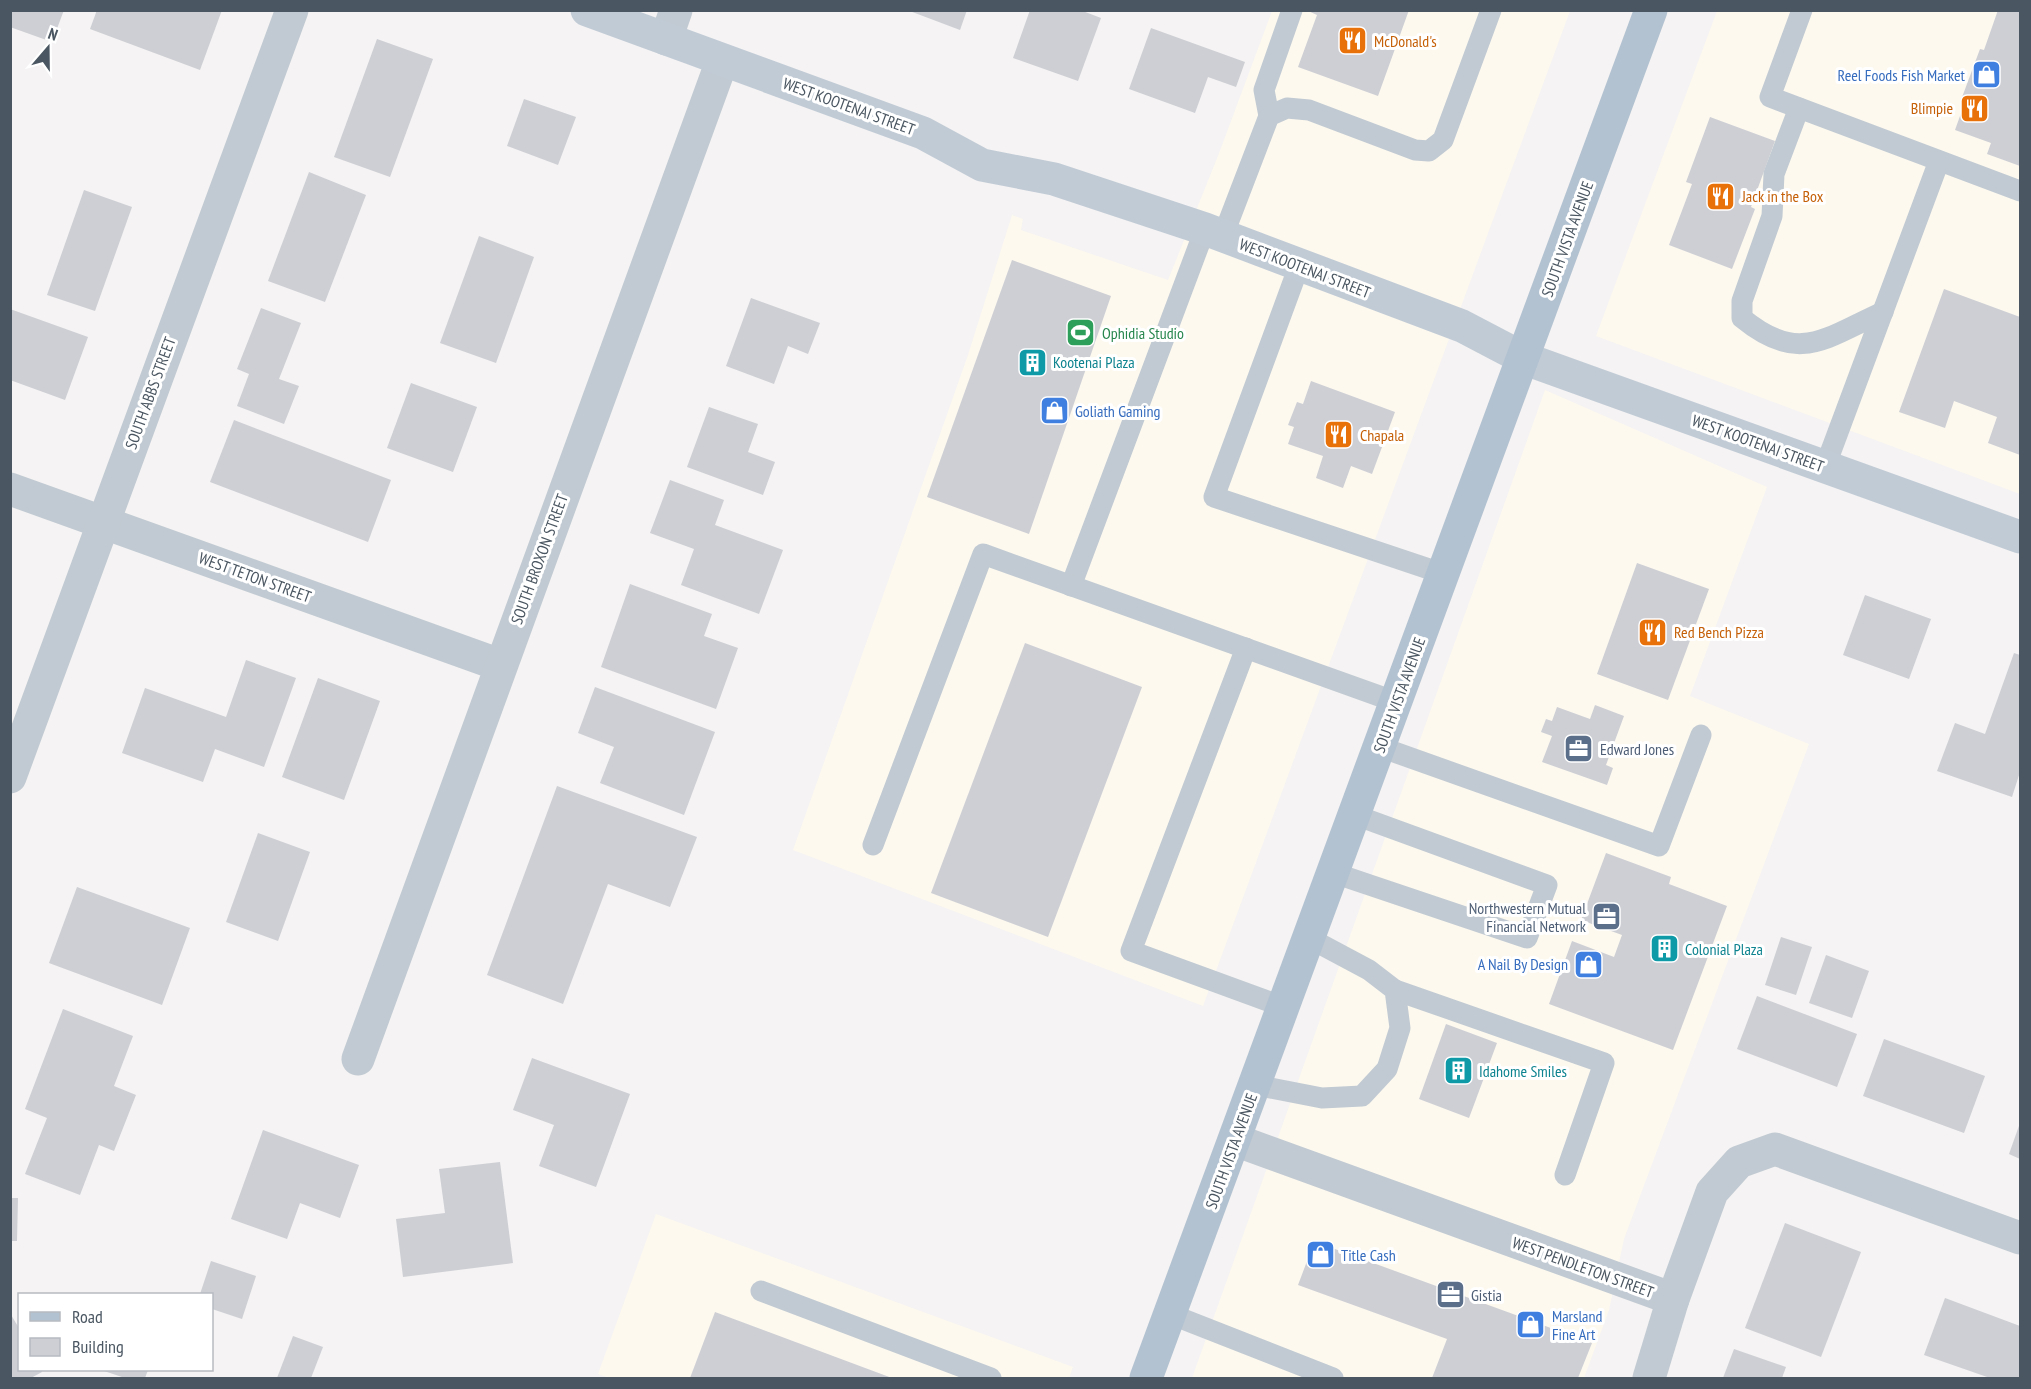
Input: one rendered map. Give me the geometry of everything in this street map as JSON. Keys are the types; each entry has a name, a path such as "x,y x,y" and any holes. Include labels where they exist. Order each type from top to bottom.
{"main road":[{"name":"SOUTH VISTA AVENUE","path":"1146,1378 1651,10"}],"street":[{"name":"SOUTH ABBS STREET","path":"10,777 292,10"},
{"name":"WEST KOOTENAI STREET","path":"587,10 671,25 722,61 923,133 982,165 1054,179 1214,233 1462,326 1523,358 2020,537"},
{"name":"SOUTH BROXON STREET","path":"358,1059 722,61"},
{"name":"WEST TETON STREET","path":"10,489 500,665"},
{"name":"WEST PENDLETON STREET","path":"1235,1140 1673,1299 1712,1192 1739,1162 1775,1149 2020,1238"},
{"path":"1649,1378 1673,1299"}],"lane":[{"path":"1071,586 1214,233 1269,116 1264,90 1292,10"},
{"path":"1269,116 1287,108 1309,110 1415,150 1429,151 1443,140 1491,10"},
{"path":"1802,10 1770,97 2020,191"},
{"path":"1799,108 1774,174 1773,216 1742,301 1742,318 1760,333 1793,344 1808,345 1883,312"},
{"path":"1825,467 1939,161"},
{"path":"1299,266 1214,497 1444,574"},
{"path":"873,845 983,554 1396,702"},
{"path":"1246,648 1131,951 1284,1007"},
{"path":"1380,747 1659,846 1701,735"},
{"path":"1334,873 1527,938 1547,885 1355,815"},
{"path":"1309,938 1369,970 1395,990 1604,1063 1564,1175"},
{"path":"1256,1085 1322,1098 1362,1096 1387,1069 1400,1028 1395,990"},
{"path":"760,1291 991,1378"},
{"path":"1170,1314 1333,1378"}],"shaded area":[{"path":"1272,11 1570,11 1203,1006 793,850 968,355 1012,215 1023,219 1021,230 1168,280 1218,156"},
{"path":"1717,11 2020,11 2020,494 1596,336"},
{"path":"1545,390 1767,487 1690,696 1809,744 1624,1239 1609,1310 1584,1378 1192,1378"},
{"path":"656,1214 1073,1367 1069,1378 609,1378 598,1374"}],"building":[{"path":"10,10 64,10 52,42 10,27"},
{"path":"97,10 222,10 200,70 90,29"},
{"path":"907,10 967,10 960,30"},
{"path":"1030,10 1080,10 1101,18 1078,81 1013,58"},
{"name":"McDonald's","path":"1306,10 1409,10 1378,96 1298,67 1317,15"},
{"path":"1998,10 2020,10 2020,166 1987,154 1991,143 1955,130 1965,102 1961,100 1980,49 1984,50"},
{"path":"1151,28 1245,62 1236,87 1208,77 1195,113 1129,89"},
{"path":"377,39 433,59 390,177 334,157"},
{"path":"524,99 576,117 558,165 507,146"},
{"name":"Jack in the Box","path":"1710,117 1775,141 1751,207 1755,209 1732,269 1669,245 1692,184 1686,182"},
{"path":"309,172 366,195 325,302 268,281"},
{"path":"84,190 132,207 95,311 47,295"},
{"path":"479,236 534,257 496,363 440,343"},
{"name":"Kootenai Plaza","path":"1012,260 1111,296 1029,534 927,497"},
{"path":"1944,289 2020,317 2020,455 1988,443 1997,417 1954,401 1945,428 1899,412"},
{"path":"751,298 820,323 808,354 788,346 774,384 726,366"},
{"path":"261,308 301,323 279,379 299,386 284,424 237,406 249,374 237,369"},
{"path":"10,309 88,337 65,400 10,380"},
{"name":"Chapala","path":"1311,381 1395,412 1372,474 1351,466 1343,488 1316,478 1323,456 1288,444 1294,427 1288,425 1297,402 1303,404"},
{"path":"411,383 477,407 453,472 387,448"},
{"path":"709,407 758,424 748,452 775,462 763,495 687,467"},
{"path":"234,420 391,480 368,542 210,482"},
{"path":"670,480 724,500 715,525 783,550 759,614 681,585 694,549 650,533"},
{"name":"Red Bench Pizza","path":"1637,563 1709,589 1668,700 1597,674"},
{"path":"630,584 712,614 704,636 738,648 716,709 601,667"},
{"path":"1865,595 1931,619 1909,679 1843,655"},
{"path":"1025,643 1142,687 1048,937 931,893"},
{"path":"2014,653 2020,655 2020,772 2012,797 1937,771 1955,723 1985,734"},
{"path":"246,660 296,678 264,767 215,749 203,782 122,753 145,688 226,717"},
{"path":"318,678 380,701 344,800 282,777"},
{"path":"595,687 715,732 684,815 600,783 614,747 578,733"},
{"name":"Edward Jones","path":"1595,705 1624,716 1606,765 1613,768 1607,785 1542,762 1552,736 1541,732 1546,719 1552,721 1557,707 1590,719"},
{"path":"557,786 697,837 670,907 608,884 563,1004 487,975"},
{"path":"258,833 310,852 278,941 226,922"},
{"name":"Colonial Plaza","path":"1606,853 1671,877 1669,884 1727,906 1673,1050 1549,1004 1572,941 1614,957 1622,935 1581,920"},
{"path":"77,887 190,928 162,1005 49,963"},
{"path":"1781,937 1812,947 1796,995 1765,985"},
{"path":"1826,955 1869,971 1852,1018 1809,1003"},
{"path":"1757,996 1857,1034 1837,1087 1737,1049"},
{"path":"63,1009 133,1036 114,1086 136,1095 114,1151 99,1145 80,1195 25,1174 47,1118 25,1109"},
{"name":"Idahome Smiles","path":"1446,1024 1497,1043 1469,1118 1419,1099"},
{"path":"1884,1039 1985,1076 1964,1133 1863,1096"},
{"path":"532,1058 630,1094 596,1187 539,1166 554,1125 513,1110"},
{"path":"2020,1123 2020,1159 2009,1154"},
{"path":"263,1130 359,1165 340,1218 300,1203 287,1239 231,1219"},
{"path":"500,1162 513,1263 403,1277 396,1219 445,1213 439,1169"},
{"path":"10,1198 18,1198 17,1241 10,1241"},
{"path":"1785,1223 1861,1252 1821,1357 1745,1328"},
{"path":"1324,1245 1592,1343 1578,1378 1432,1378 1447,1339 1298,1285 1312,1248"},
{"path":"211,1261 256,1276 242,1319 213,1309 213,1293 200,1293"},
{"path":"1945,1298 2020,1326 2020,1378 1990,1378 1924,1355"},
{"path":"715,1312 892,1378 690,1378"},
{"path":"10,1313 18,1327 18,1371 42,1372 31,1378 10,1378"},
{"path":"293,1336 323,1347 311,1378 277,1378"},
{"path":"1734,1349 1786,1367 1782,1378 1723,1378"},
{"path":"104,1371 148,1371 145,1378 125,1378"}],"place":[{"name":"McDonald's","path":"1353,41"},
{"name":"Reel Foods Fish Market","path":"1986,75"},
{"name":"Blimpie","path":"1974,108"},
{"name":"Jack in the Box","path":"1721,196"},
{"name":"Ophidia Studio","path":"1081,333"},
{"name":"Kootenai Plaza","path":"1032,362"},
{"name":"Goliath Gaming","path":"1054,411"},
{"name":"Chapala","path":"1339,435"},
{"name":"Red Bench Pizza","path":"1653,632"},
{"name":"Edward Jones","path":"1579,749"},
{"name":"Northwestern Mutual Financial Network","path":"1607,917"},
{"name":"Colonial Plaza","path":"1664,949"},
{"name":"A Nail By Design","path":"1589,964"},
{"name":"Idahome Smiles","path":"1458,1071"},
{"name":"Title Cash","path":"1320,1255"},
{"name":"Gistia","path":"1450,1295"},
{"name":"Marsland Fine Art","path":"1531,1325"}]}
